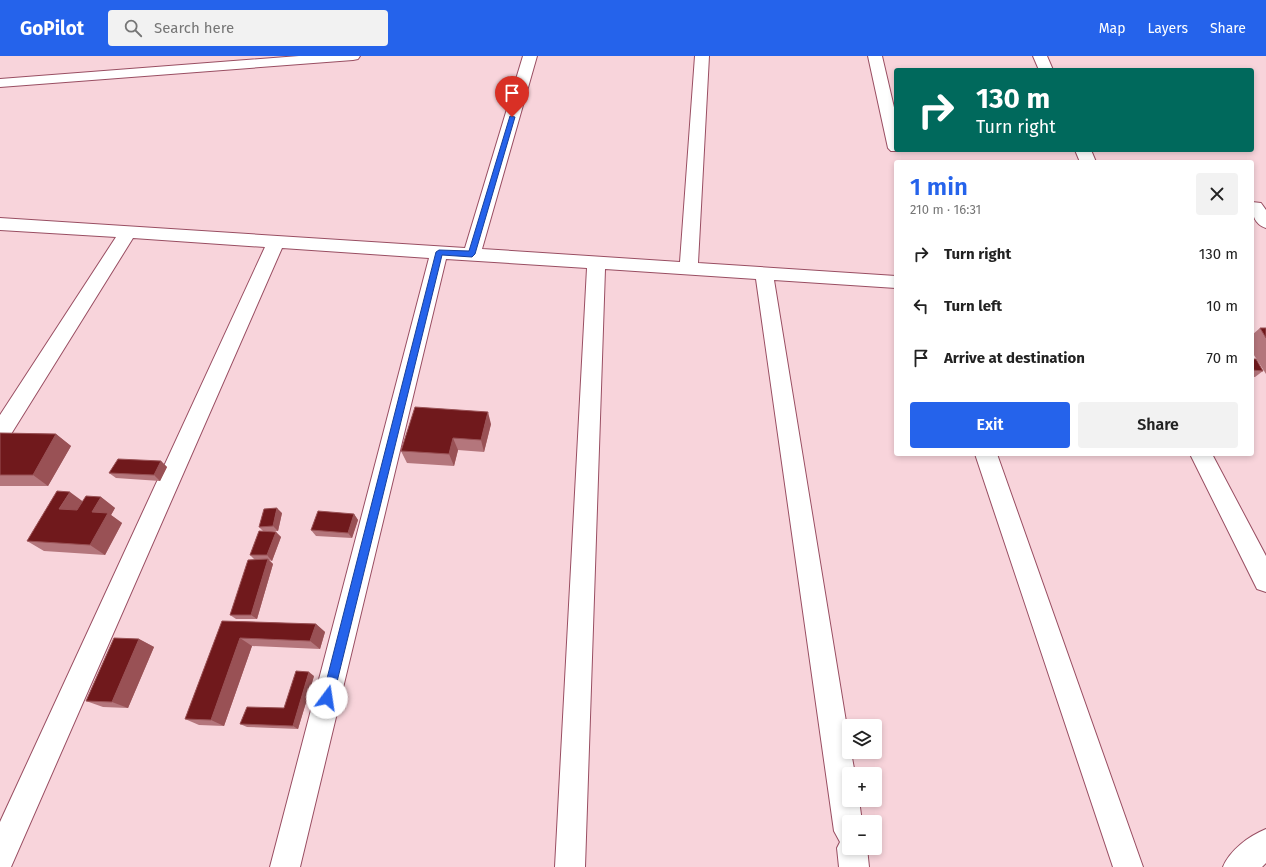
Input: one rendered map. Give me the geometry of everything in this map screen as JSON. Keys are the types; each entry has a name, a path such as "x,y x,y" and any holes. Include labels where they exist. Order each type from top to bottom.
{"street":[{"path":"0,83 353,56"},
{"path":"472,254 530,56"},
{"path":"689,268 702,56"},
{"path":"875,56 894,140"},
{"path":"1040,56 1045,68"},
{"path":"1255,207 1266,222"},
{"path":"0,224 894,282"},
{"path":"0,433 128,232"},
{"path":"0,856 276,242"},
{"path":"285,867 439,252"},
{"path":"570,867 596,262"},
{"path":"764,273 847,815"},
{"path":"987,456 1128,867"},
{"path":"1202,456 1266,581"},
{"path":"1238,867 1266,844"},
{"path":"853,855 854,867"}],"building":[{"path":"1260,328 1266,328 1266,338"},
{"path":"1254,359 1256,359 1263,371 1254,370"},
{"path":"415,407 488,412 481,440 453,438 449,454 401,451"},
{"path":"0,433 56,434 33,475 0,475"},
{"path":"118,459 161,461 154,475 109,473"},
{"path":"57,491 70,492 59,509 77,510 86,496 101,497 92,512 108,513 90,545 27,541"},
{"path":"277,508 273,526 259,527 264,509"},
{"path":"318,511 354,514 348,533 311,530"},
{"path":"259,531 276,532 267,555 250,555"},
{"path":"268,559 251,615 230,615 248,560"},
{"path":"222,621 316,624 310,641 240,638 211,720 185,719"},
{"path":"114,638 139,639 112,702 86,701"},
{"path":"296,671 309,672 293,726 240,724 247,707 284,708"}],"route":[{"path":"327,698 439,252 472,254 512,117"}]}
